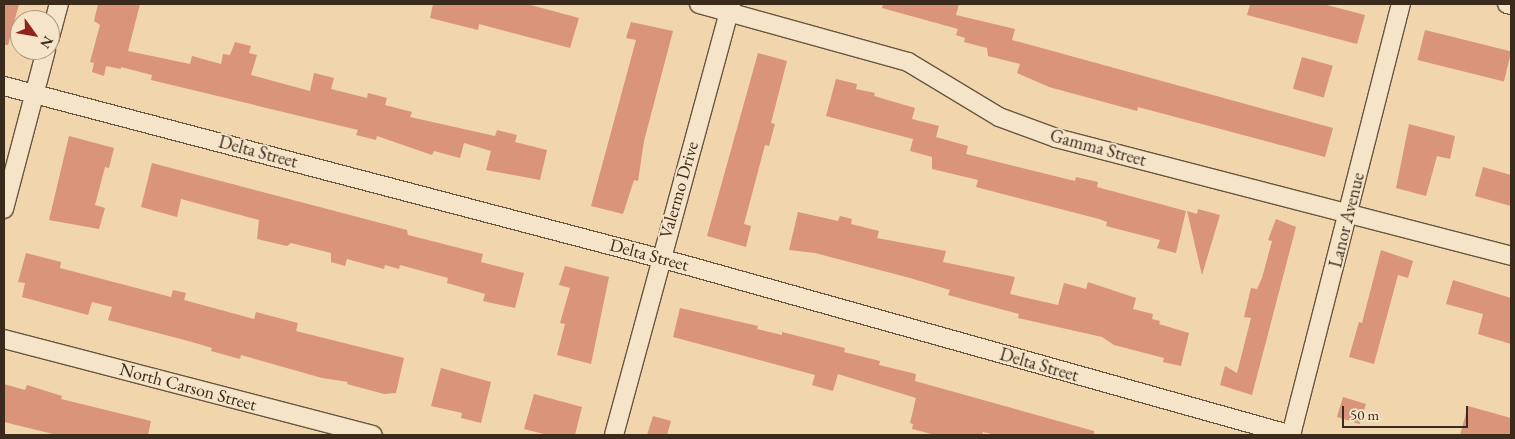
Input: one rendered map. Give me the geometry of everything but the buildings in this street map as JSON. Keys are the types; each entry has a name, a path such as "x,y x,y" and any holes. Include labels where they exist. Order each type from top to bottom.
{"street":[{"name":"Gamma Street","path":"699,4 730,8 908,62 999,117 1056,138 1511,256"},
{"name":"Lanor Avenue","path":"1291,435 1401,4"},
{"path":"1507,4 1511,5"},
{"name":"Valermo Drive","path":"614,435 660,258 730,8"},
{"path":"4,209 43,60"},
{"name":"Delta Street","path":"4,86 660,258 1291,435"},
{"name":"North Carson Street","path":"4,339 373,435"}]}
